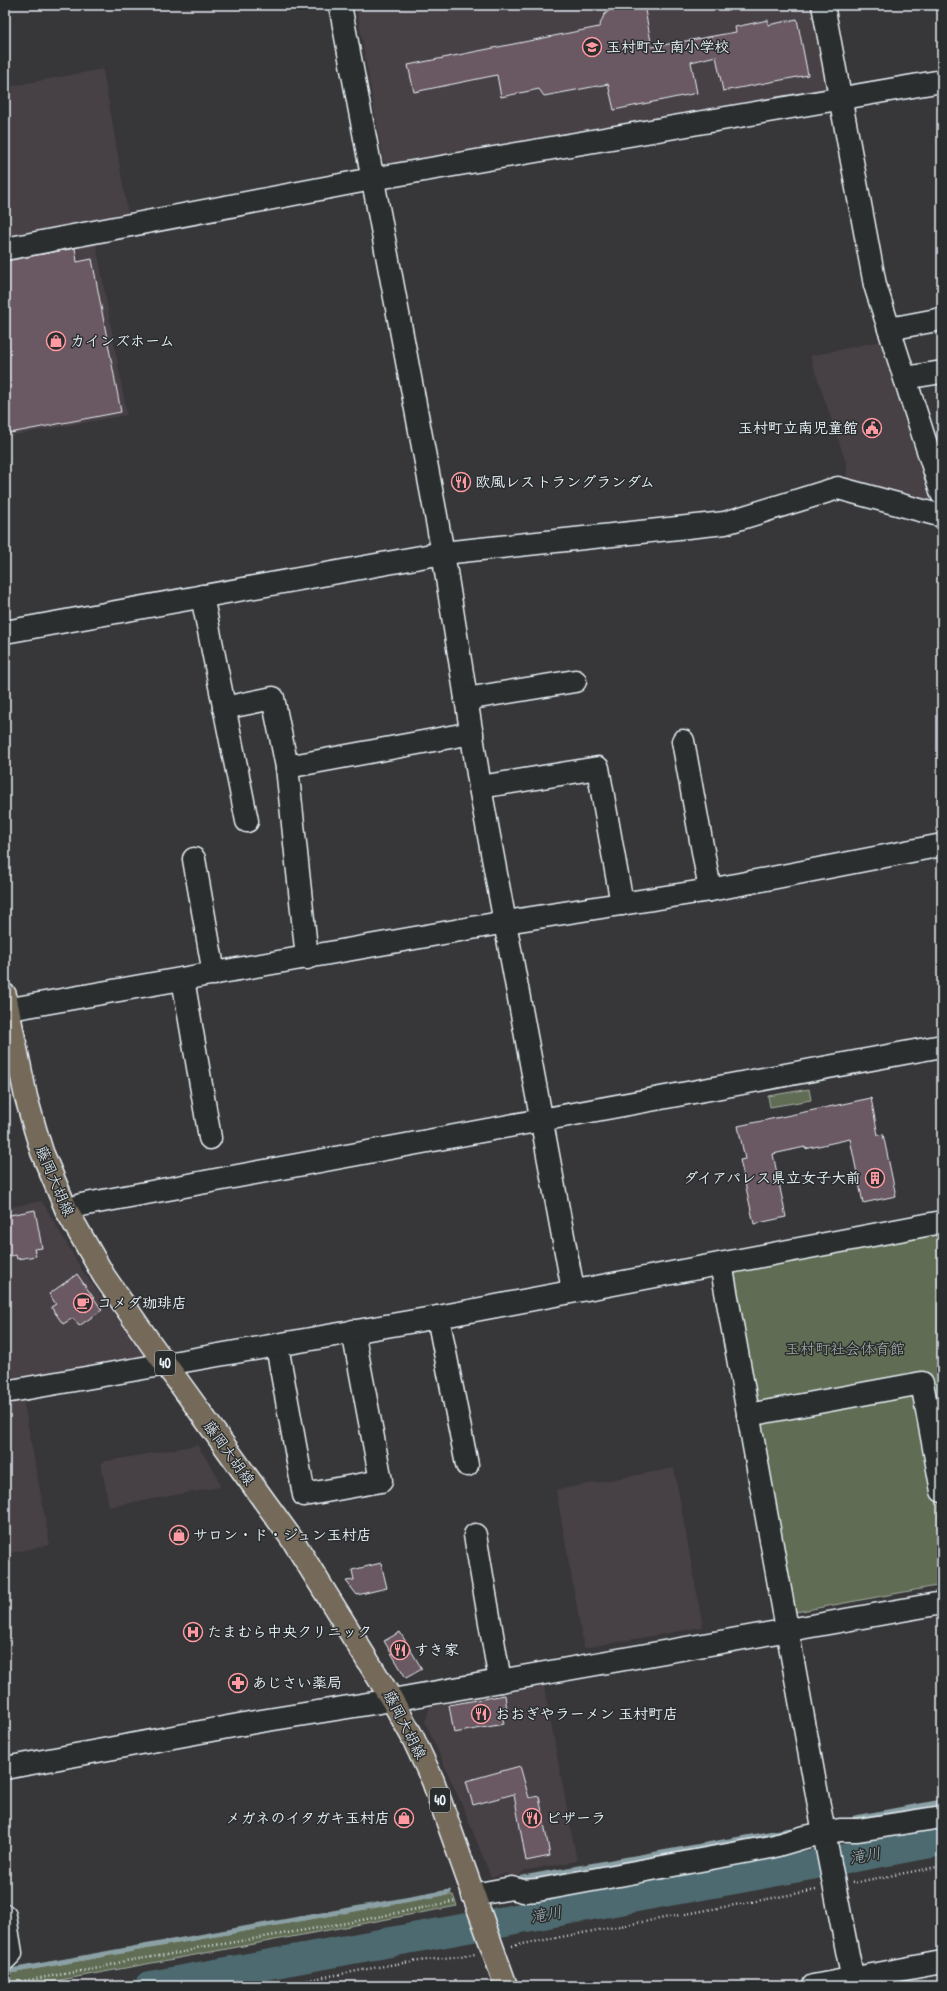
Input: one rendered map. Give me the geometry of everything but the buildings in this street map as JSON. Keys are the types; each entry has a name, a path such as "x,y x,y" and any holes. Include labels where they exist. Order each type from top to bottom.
{"main road":[{"name":"藤岡大胡線","path":"6,1005 26,1097 35,1129 42,1152 67,1211 104,1276 294,1542 392,1700 412,1736 435,1787 469,1900"},
{"name":"40","path":"469,1900 492,1948 506,1986"}],"street":[{"path":"340,5 443,553 480,787 573,1290"},
{"path":"823,5 875,285 942,494"},
{"path":"5,249 372,179 942,81"},
{"path":"889,329 942,319"},
{"path":"905,378 942,372"},
{"path":"5,632 443,553 724,523 838,488 942,516"},
{"path":"202,596 247,821"},
{"path":"466,699 575,681"},
{"path":"224,708 273,698 287,767 307,958"},
{"path":"287,767 472,733"},
{"path":"683,741 710,890"},
{"path":"480,787 598,768 622,904"},
{"path":"6,1005 214,974 506,922 710,890 942,845"},
{"path":"194,859 214,974"},
{"path":"183,979 210,1138"},
{"path":"67,1211 81,1205 942,1046"},
{"path":"5,1392 165,1363 188,1361 277,1346 942,1222"},
{"path":"721,1264 853,1983"},
{"path":"438,1316 467,1465"},
{"path":"277,1346 304,1494 382,1482 353,1331"},
{"path":"748,1416 922,1384 942,1491"},
{"path":"476,1535 500,1681"},
{"path":"5,1768 255,1722 392,1700 787,1629 942,1603"},
{"path":"469,1900 512,1888 523,1891 538,1890 771,1848 805,1837 825,1836 840,1830 858,1830 942,1817"},
{"path":"5,1916 11,1953 5,1959"},
{"path":"813,1986 853,1983 942,1962"}],"path":[{"path":"276,1986 492,1948 834,1884 942,1866"},
{"path":"5,1984 99,1968 125,1961 185,1952 200,1947 352,1922 469,1900"}],"shaded area":[{"name":"玉村町立 南小学校","path":"356,5 813,5 829,90 390,167 383,160"},
{"path":"103,69 129,219 93,226 127,415 5,437 5,87"},
{"path":"880,341 932,505 846,481 847,466 810,356"},
{"path":"42,1201 84,1273 148,1360 20,1382 50,1545 5,1554 5,1208"},
{"path":"197,1445 217,1475 220,1487 109,1507 101,1462"},
{"path":"674,1468 703,1627 584,1648 556,1490"},
{"path":"544,1686 577,1861 523,1871 520,1876 509,1878 508,1873 491,1877 462,1805 425,1722 430,1706"}],"green space":[{"path":"809,1089 811,1100 770,1107 768,1096"},
{"name":"玉村町社会体育館","path":"942,1232 942,1585 796,1612 730,1271"},
{"path":"443,1895 453,1895 457,1906 29,1986 5,1986 5,1974"}],"waterway":[{"path":"855,1818 942,1802"},
{"path":"523,1878 790,1830"},
{"name":"滝川","path":"150,1986 942,1841"},
{"path":"5,1972 449,1892"}],"place":[{"name":"玉村町立 南小学校","path":"592,47"},
{"name":"カインズホーム","path":"56,341"},
{"name":"玉村町立南児童館","path":"872,428"},
{"name":"欧風レストラングランダム","path":"461,482"},
{"name":"ダイアパレス県立女子大前","path":"875,1178"},
{"name":"コメダ珈琲店","path":"83,1303"},
{"name":"サロン・ド・ジュン玉村店","path":"179,1535"},
{"name":"たまむら中央クリニック","path":"193,1632"},
{"name":"すき家","path":"400,1650"},
{"name":"あじさい薬局","path":"238,1683"},
{"name":"おおぎやラーメン 玉村町店","path":"481,1714"},
{"name":"メガネのイタガキ玉村店","path":"404,1818"},
{"name":"ピザーラ","path":"532,1818"}]}
